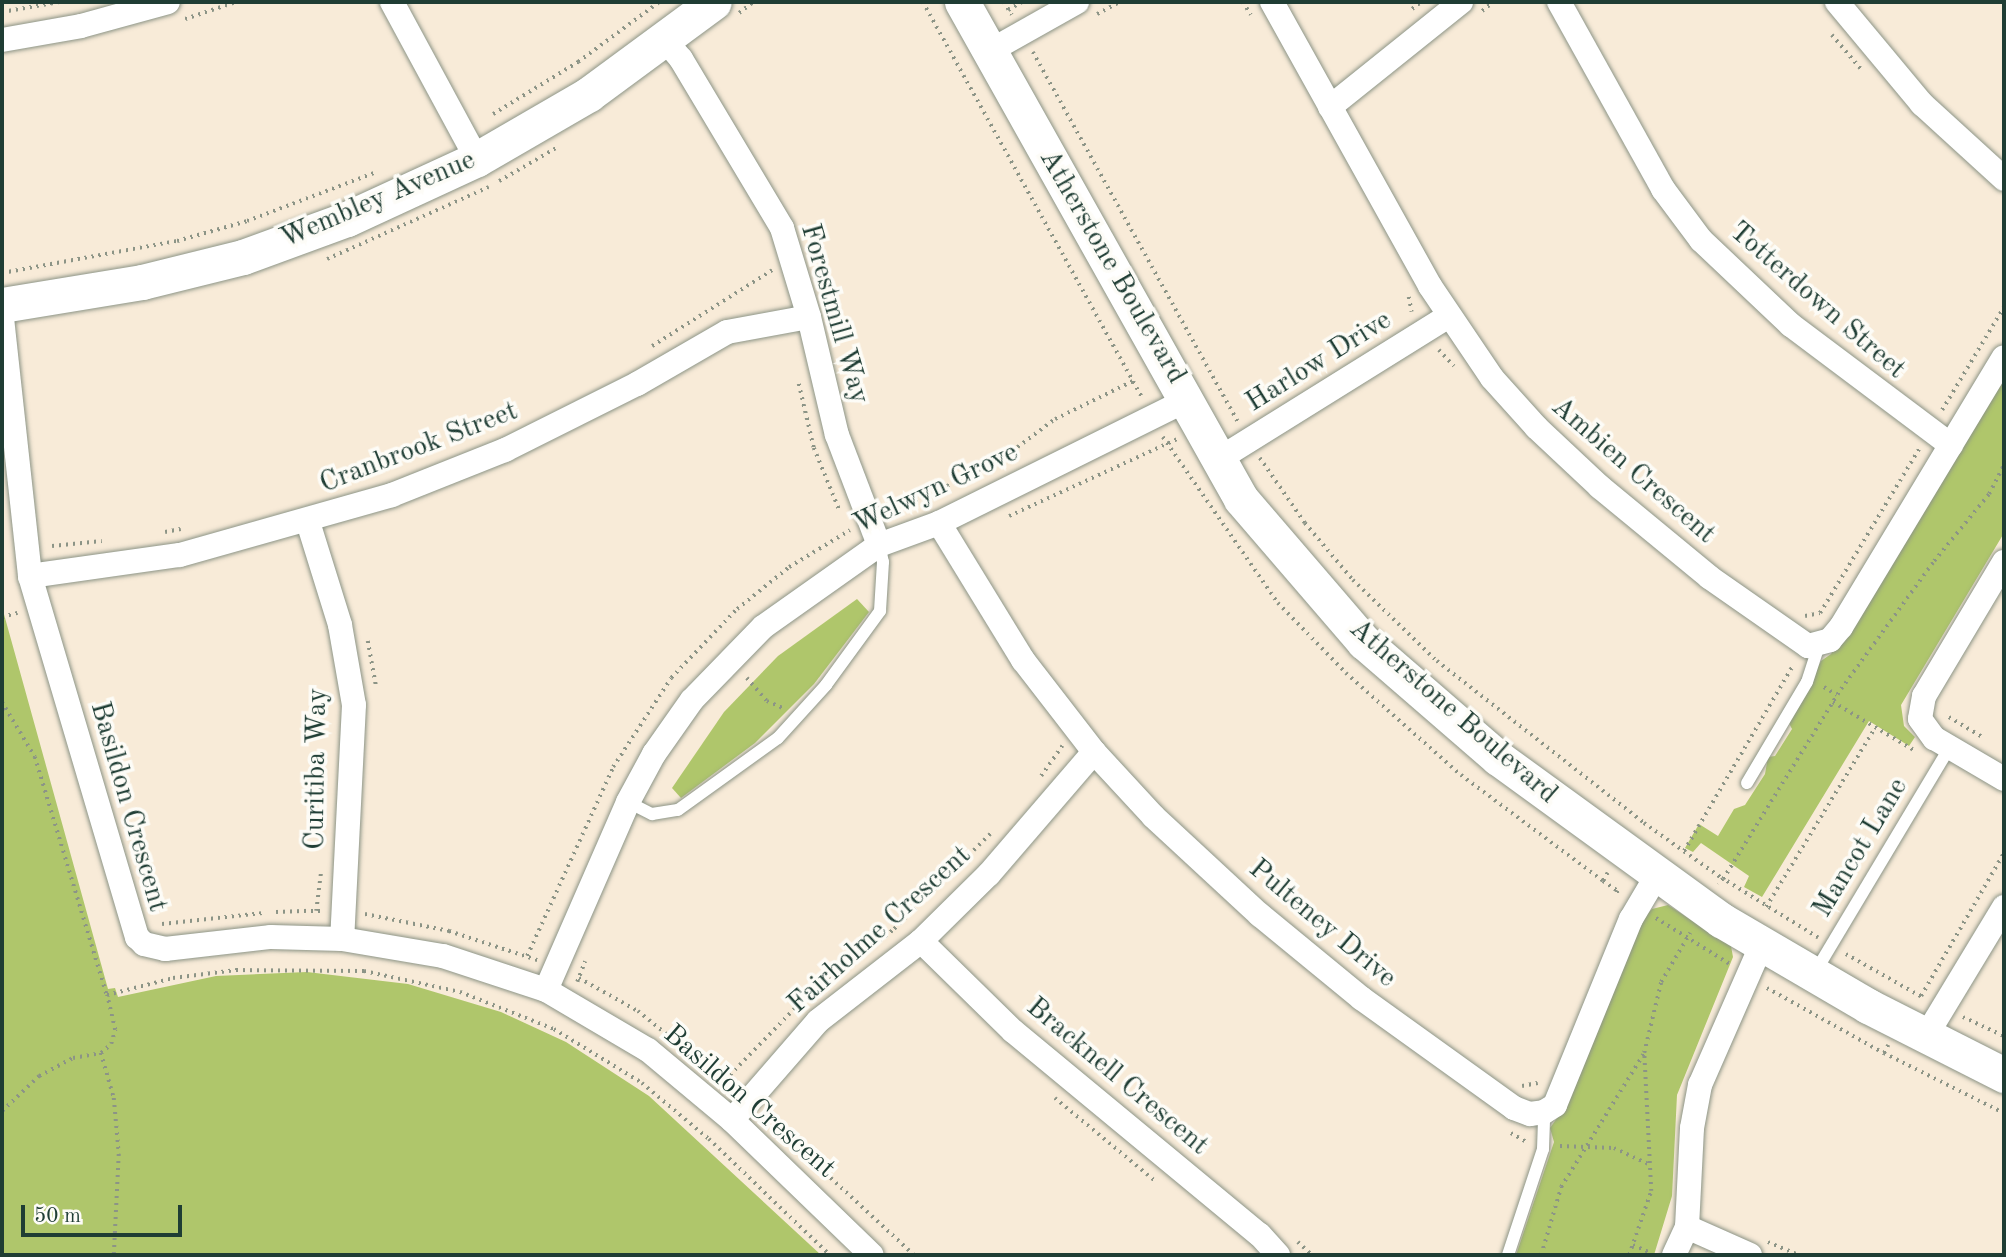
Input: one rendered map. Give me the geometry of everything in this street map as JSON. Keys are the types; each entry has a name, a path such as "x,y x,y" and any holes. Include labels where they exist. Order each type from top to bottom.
{"street":[{"path":"2,40 81,26 168,2"},
{"path":"392,2 477,159"},
{"name":"Wembley Avenue","path":"2,306 142,282 243,257 347,219 477,159 589,94 714,2"},
{"name":"Atherstone Boulevard","path":"961,2 1241,499 1364,642 1498,758 1705,908 1762,944 1822,960 1926,1036 2004,1075"},
{"path":"989,51 1077,2"},
{"name":"Ambien Crescent","path":"1272,2 1449,316 1492,377 1568,459 1667,544 1782,630 1808,646 1819,646"},
{"path":"1331,107 1461,2"},
{"name":"Totterdown Street","path":"1559,2 1663,189 1701,240 1791,325 1936,421 1951,445"},
{"path":"1837,2 1922,104 2004,179"},
{"name":"Forestmill Way","path":"665,40 681,59 782,228 809,317 836,435 878,545"},
{"name":"Harlow Drive","path":"1219,459 1449,316"},
{"name":"Cranbrook Street","path":"30,576 180,555 309,522 505,450 637,384 727,332 809,317"},
{"name":"Basildon Crescent","path":"2,318 30,576 130,926 137,937 144,944 165,948 271,937 342,939 443,956 546,990 648,1050 732,1120 872,1255"},
{"path":"1819,646 1841,627 2004,357"},
{"name":"Welwyn Grove","path":"546,990 628,802 692,700 739,653 810,590 878,545 939,523 1187,400"},
{"name":"Curitiba Way","path":"309,522 340,625 354,705 342,939"},
{"name":"Pulteney Drive","path":"939,523 1023,660 1094,752 1154,817 1260,915 1362,998 1514,1108 1544,1112"},
{"path":"2004,562 1921,704 1920,719 1927,730 1950,747 2004,779"},
{"name":"Fairholme Crescent","path":"732,1120 818,1021 921,941 989,874 1094,752"},
{"path":"1544,1112 1563,1093 1631,919 1657,875"},
{"path":"1926,1036 2004,907"},
{"name":"Bracknell Crescent","path":"921,941 1013,1031 1261,1235 1278,1255"},
{"path":"1674,1255 1687,1227 1692,1128 1700,1085 1762,944"},
{"path":"1687,1227 1750,1255"}],"lane":[{"path":"628,802 652,814 678,810 778,738 880,611 883,562 878,545"},
{"path":"1747,783 1807,682 1819,646"},
{"name":"Mancot Lane","path":"1822,960 1950,747"},
{"path":"1508,1255 1543,1149 1544,1112"}],"path":[{"path":"2,12 59,2"},
{"path":"1004,2 1249,441 1305,523 1353,580 1437,662 1644,823 1766,907 1822,960 1915,994"},
{"path":"1008,10 1023,2"},
{"path":"2,273 177,241 247,221 381,170"},
{"path":"770,264 774,278"},
{"path":"649,348 772,270"},
{"path":"1782,630 1795,611 1803,616 1819,613 2004,307"},
{"path":"799,380 814,448 849,530"},
{"path":"896,509 995,464 1055,419 1133,381"},
{"path":"1931,404 1936,421"},
{"path":"1629,1255 1650,1191 1644,1053 1661,982 1841,689 1934,561 1989,494 2004,464"},
{"path":"739,653 747,679 767,701 799,714"},
{"path":"1785,660 1793,666"},
{"path":"2,702 35,757 107,995 115,1030 111,1044 101,1053 73,1058 40,1076 2,1111"},
{"path":"1766,907 1875,728"},
{"path":"1039,779 1062,746"},
{"path":"725,1080 797,1006 894,929 993,831"},
{"path":"1921,996 2004,853"},
{"path":"316,911 321,868"},
{"path":"107,995 173,978 306,967 364,971 460,992 554,1029 642,1083 709,1139 830,1255"},
{"path":"101,1053 114,1098 119,1154 114,1255"},
{"path":"1541,1255 1561,1187 1644,1053"},
{"path":"1884,1053 2004,1113"},
{"path":"1633,1245 1657,1255"}],"green space":[{"path":"2004,369 2004,533 1901,705 1904,726 1915,737 1909,746 1869,721 1762,897 1744,887 1749,876 1701,843 1693,852 1685,848 1699,824 1718,836 1734,809 1745,805 1765,774 1768,757 1775,756 1792,729 1789,723 1821,661 1831,654"},
{"path":"857,599 869,612 814,684 755,743 681,798 672,788 724,712 778,656"},
{"path":"2,607 108,989 115,988 118,997 216,976 307,972 408,984 501,1012 566,1042 649,1096 821,1255 2,1255"},
{"path":"1668,905 1731,946 1733,957 1677,1095 1672,1196 1654,1255 1516,1255 1554,1142 1550,1128 1562,1111 1639,923 1652,909"}]}
